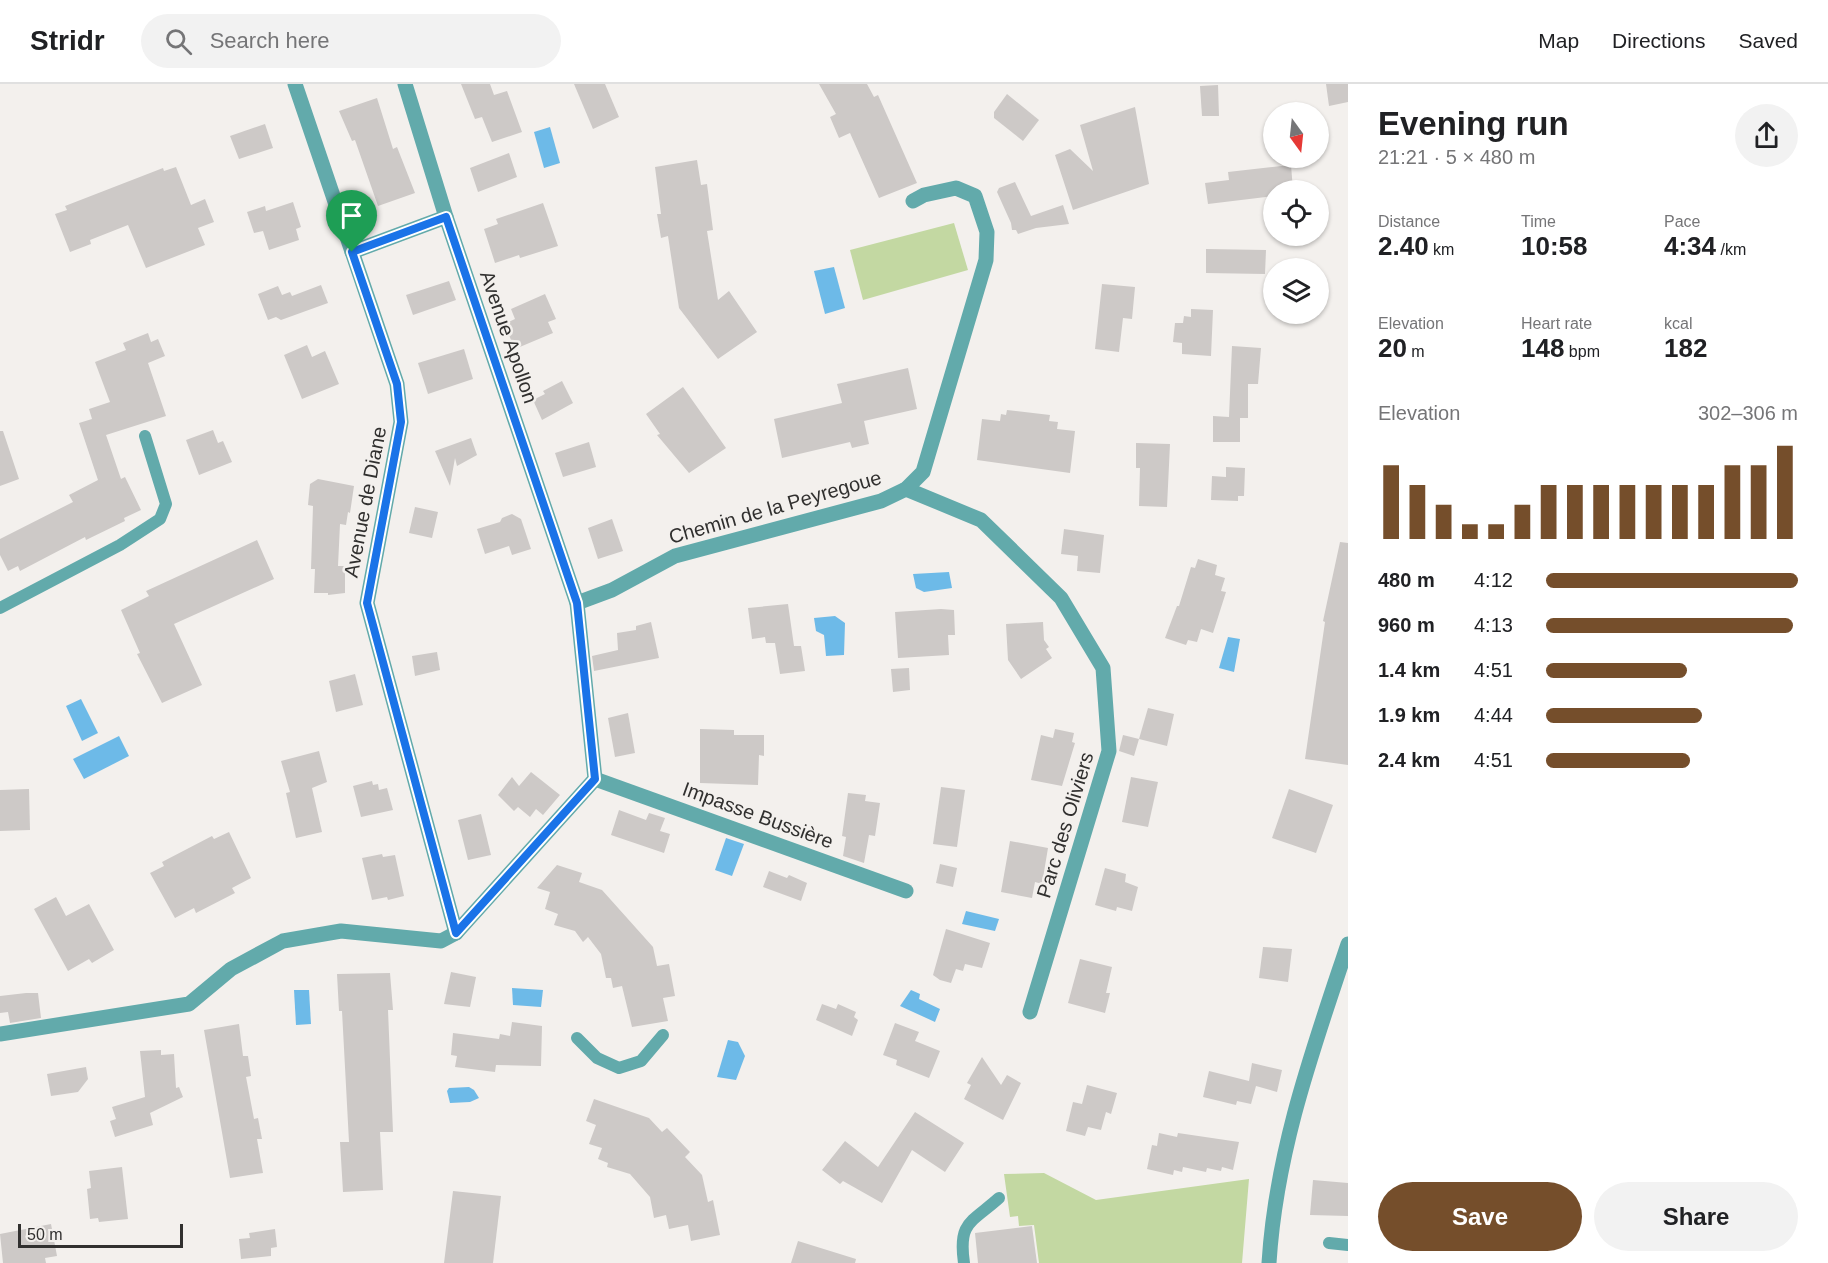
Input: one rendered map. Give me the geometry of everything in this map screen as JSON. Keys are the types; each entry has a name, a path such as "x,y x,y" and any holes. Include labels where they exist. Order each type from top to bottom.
{"street":[{"name":"Avenue de Diane","path":"295,84 397,384 401,422 367,603 456,933"},
{"name":"Avenue Apollon","path":"405,84 446,217 577,603"},
{"name":"Chemin de la Peyregoue","path":"577,603 612,590 675,556 881,501 906,489 923,472 986,260 987,232 975,196 956,188 924,195 914,201"},
{"path":"352,252 446,217"},
{"name":"Parc des Oliviers","path":"906,489 981,520 1061,598 1103,668 1109,751 1030,1012"},
{"path":"0,1034 189,1004 231,969 283,941 341,931 441,941 456,933 595,779 577,603"},
{"name":"Impasse Bussière","path":"595,779 906,891"},
{"path":"1269,1263 1272,1221 1297,1097 1348,944"}],"lane":[{"path":"0,608 120,544 160,519 166,504 145,436"},
{"path":"577,1038 597,1058 619,1068 641,1061 663,1035"},
{"path":"964,1263 961,1243 965,1228 999,1198"},
{"path":"1329,1243 1348,1245"}],"green space":[{"path":"954,223 968,270 863,300 850,250"},
{"path":"1044,1173 1096,1200 1249,1179 1242,1263 1039,1263 1034,1225 1019,1226 1018,1216 1010,1217 1004,1174"}],"water":[{"path":"550,127 560,163 544,168 534,132"},
{"path":"834,267 845,308 825,314 814,271"},
{"path":"949,572 952,588 924,592 916,588 913,574"},
{"path":"835,616 845,623 844,655 826,656 824,635 816,631 814,618"},
{"path":"1228,637 1240,639 1234,672 1219,668"},
{"path":"81,699 98,733 82,741 66,706"},
{"path":"119,736 129,756 84,779 73,759"},
{"path":"726,838 744,844 732,876 715,870"},
{"path":"966,911 999,919 995,931 962,924"},
{"path":"512,988 543,990 541,1007 513,1005"},
{"path":"294,990 309,990 311,1024 296,1025"},
{"path":"911,990 920,994 919,999 940,1009 935,1022 900,1006"},
{"path":"728,1040 738,1042 745,1056 736,1080 717,1077"},
{"path":"469,1087 479,1098 470,1102 450,1103 447,1091 449,1088"}],"building":[{"path":"461,84 490,84 494,95 507,91 522,132 492,142 482,117 475,119"},
{"path":"574,84 605,84 619,117 593,129"},
{"path":"819,84 867,84 874,97 878,95 917,183 879,198 850,133 839,138 830,117 836,114"},
{"path":"1326,84 1348,84 1348,102 1329,106"},
{"path":"1218,85 1219,116 1202,116 1200,86"},
{"path":"1007,94 1039,120 1023,141 994,118 994,112"},
{"path":"377,98 393,149 397,147 415,193 378,206 355,140 352,141 339,111"},
{"path":"1135,107 1149,184 1073,210 1055,155 1070,149 1093,171 1080,125"},
{"path":"265,124 273,148 239,159 230,136"},
{"path":"509,153 517,177 478,192 470,168"},
{"path":"697,160 701,185 707,184 713,230 707,231 718,300 729,291 757,332 718,359 679,308 668,236 661,238 657,214 661,214 655,167"},
{"path":"176,167 191,205 205,199 214,222 198,228 205,245 146,268 128,225 90,240 91,244 70,252 55,214 67,210 65,206 163,168 164,171"},
{"path":"1291,168 1292,180 1263,180 1263,197 1208,204 1205,183 1229,180 1228,172"},
{"path":"1015,182 1031,216 1063,205 1069,224 1036,228 1018,234 1016,230 1012,230 997,192 999,188"},
{"path":"293,202 301,227 296,229 299,240 269,250 263,231 254,233 247,212 265,206 266,211"},
{"path":"543,203 558,246 495,263 484,229 498,224 496,219"},
{"path":"1206,249 1266,250 1266,258 1263,258 1263,274 1206,273"},
{"path":"449,281 456,300 413,315 406,295"},
{"path":"1102,284 1135,287 1132,319 1123,318 1119,352 1095,349"},
{"path":"321,285 328,303 281,320 276,317 268,320 258,294 278,286 282,295 290,292 292,296"},
{"path":"545,294 556,319 548,322 553,333 515,349 504,324 515,319 511,309"},
{"path":"1191,309 1213,310 1211,356 1182,354 1182,343 1173,342 1175,323 1183,323 1184,316 1191,317"},
{"path":"148,333 151,342 158,339 165,356 148,363 166,416 106,435 121,479 125,477 141,510 124,518 125,521 86,540 85,537 20,571 18,566 8,571 0,555 0,539 73,502 69,495 98,480 79,423 92,419 89,409 110,402 95,362 126,350 123,343"},
{"path":"307,345 312,357 325,351 339,384 302,399 284,355"},
{"path":"1232,346 1261,348 1258,384 1248,384 1248,418 1240,418 1240,442 1213,442 1213,416 1229,417"},
{"path":"464,349 473,379 428,394 418,363"},
{"path":"908,368 917,409 864,421 869,444 852,448 850,442 782,458 774,419 842,403 837,384"},
{"path":"562,381 573,403 542,420 533,400 545,394 543,391"},
{"path":"683,387 726,448 689,473 657,435 660,434 646,414"},
{"path":"1007,410 1050,415 1049,421 1058,422 1057,429 1075,431 1070,473 977,460 982,419 1000,421 1001,414 1006,415"},
{"path":"213,430 218,443 223,441 232,462 199,475 186,440"},
{"path":"0,431 3,431 19,479 0,486"},
{"path":"471,438 477,455 457,466 455,458 450,486 435,451"},
{"path":"589,442 596,467 563,477 555,453"},
{"path":"1136,443 1170,444 1167,507 1139,506 1140,468 1136,468"},
{"path":"1226,467 1245,468 1244,496 1238,496 1238,501 1211,500 1212,476 1226,477"},
{"path":"318,479 354,486 346,525 340,524 338,566 345,566 345,593 328,595 328,593 314,593 315,569 311,569 313,506 308,505 310,484"},
{"path":"415,507 438,512 432,538 409,533"},
{"path":"512,514 521,519 531,549 512,555 509,546 485,554 477,529 500,522 502,518"},
{"path":"612,519 623,551 598,559 588,528"},
{"path":"1064,529 1104,535 1100,573 1077,571 1078,556 1061,554"},
{"path":"257,540 274,579 174,624 202,685 162,703 137,654 140,653 121,610 149,596 146,591"},
{"path":"1340,542 1348,543 1348,765 1305,759 1325,622 1323,621"},
{"path":"1198,559 1217,565 1215,575 1225,578 1221,591 1226,592 1213,633 1201,629 1197,642 1188,640 1186,645 1165,638 1177,606 1179,606 1191,567 1195,568"},
{"path":"788,604 794,646 801,646 805,671 780,674 775,643 766,643 765,637 752,639 748,608"},
{"path":"954,610 955,635 948,635 949,655 898,658 895,612"},
{"path":"651,622 659,658 594,671 592,656 618,650 617,633 636,630 636,626"},
{"path":"1043,622 1044,640 1049,647 1046,649 1052,658 1021,679 1008,660 1006,624"},
{"path":"437,652 440,670 415,676 412,656"},
{"path":"909,668 910,690 893,692 891,669"},
{"path":"355,674 363,705 336,712 329,681"},
{"path":"1148,708 1174,714 1167,746 1139,739"},
{"path":"628,713 635,753 615,757 608,718"},
{"path":"700,729 734,730 734,735 764,735 764,756 759,755 758,785 700,783"},
{"path":"1055,729 1074,733 1072,742 1075,743 1062,786 1031,780 1041,735 1053,738"},
{"path":"1123,735 1139,739 1134,756 1119,751"},
{"path":"319,751 327,782 312,788 322,832 296,838 286,793 290,792 281,761"},
{"path":"531,772 560,795 543,815 536,809 530,817 518,807 514,811 498,795 512,777 519,786"},
{"path":"1131,777 1158,782 1148,827 1122,822"},
{"path":"372,781 373,785 378,784 379,790 387,788 393,810 361,817 353,786"},
{"path":"941,787 965,790 957,847 933,844"},
{"path":"29,789 30,830 0,831 0,790"},
{"path":"1289,789 1333,805 1316,853 1272,838"},
{"path":"848,793 866,795 865,801 880,803 875,836 869,835 864,863 843,856 846,837 842,836"},
{"path":"619,810 646,820 649,813 665,818 660,831 670,834 664,853 611,835"},
{"path":"481,814 491,855 468,860 458,820"},
{"path":"229,832 251,878 232,888 235,893 196,913 194,908 175,918 150,873 164,866 162,862 212,836 214,839"},
{"path":"1010,841 1048,848 1042,884 1035,882 1032,898 1001,892"},
{"path":"382,854 383,857 395,855 404,896 388,900 387,897 372,900 362,858"},
{"path":"940,864 957,868 953,887 936,883"},
{"path":"557,865 582,873 579,882 602,890 653,947 657,966 669,964 675,996 663,998 668,1021 632,1027 622,986 613,988 611,978 606,978 601,954 588,937 583,942 575,931 554,925 558,914 545,909 550,892 537,888"},
{"path":"1105,868 1126,874 1125,882 1138,887 1132,911 1117,907 1116,911 1095,905"},
{"path":"769,871 787,878 789,875 807,883 801,901 763,887"},
{"path":"56,897 66,916 89,904 114,950 92,963 89,959 68,971 34,909"},
{"path":"946,929 990,943 982,968 965,964 963,971 956,969 951,983 933,975"},
{"path":"1263,947 1292,949 1288,982 1259,978"},
{"path":"1080,959 1112,967 1106,993 1110,993 1105,1013 1068,1003"},
{"path":"451,972 476,977 470,1007 444,1004"},
{"path":"390,973 393,1010 388,1010 393,1132 380,1132 383,1190 343,1192 340,1142 349,1142 342,1011 339,1011 337,974"},
{"path":"38,993 41,1018 10,1023 8,1012 0,1013 0,996"},
{"path":"822,1004 836,1009 838,1004 856,1012 854,1017 858,1020 852,1036 816,1020"},
{"path":"512,1022 542,1026 541,1066 496,1065 495,1072 455,1067 457,1056 451,1055 453,1033 499,1039 500,1034 510,1036"},
{"path":"895,1023 919,1032 915,1041 940,1051 929,1078 896,1065 897,1060 883,1055"},
{"path":"239,1024 243,1056 248,1056 251,1076 246,1077 254,1119 258,1118 262,1139 257,1139 263,1173 230,1178 204,1030"},
{"path":"161,1050 161,1055 174,1054 176,1088 179,1087 183,1097 150,1113 153,1125 115,1137 110,1121 116,1119 112,1107 145,1097 140,1051"},
{"path":"982,1057 1001,1085 1007,1075 1021,1083 1003,1120 964,1099 971,1085 967,1083"},
{"path":"1252,1063 1282,1070 1277,1092 1256,1086 1251,1104 1237,1101 1236,1105 1203,1097 1209,1071 1249,1081"},
{"path":"86,1067 88,1079 78,1092 51,1096 47,1074"},
{"path":"1087,1085 1117,1093 1111,1114 1106,1112 1101,1130 1088,1127 1085,1136 1066,1131 1073,1102 1082,1104"},
{"path":"594,1099 649,1118 662,1132 667,1128 690,1152 685,1157 702,1175 708,1202 713,1200 720,1235 691,1241 688,1225 669,1229 666,1215 654,1218 650,1197 630,1174 607,1167 608,1163 598,1159 602,1148 589,1144 596,1125 586,1121"},
{"path":"915,1112 964,1143 945,1172 912,1150 882,1203 843,1181 840,1184 822,1170 845,1141 878,1167"},
{"path":"1159,1133 1177,1137 1178,1133 1239,1142 1233,1170 1222,1167 1221,1171 1207,1168 1206,1172 1183,1167 1182,1172 1174,1170 1173,1175 1147,1169 1152,1145 1157,1146"},
{"path":"122,1167 128,1219 99,1222 98,1218 90,1219 87,1189 91,1188 89,1171"},
{"path":"1313,1180 1348,1183 1348,1216 1310,1215"},
{"path":"453,1191 501,1196 493,1263 444,1263"},
{"path":"51,1224 57,1256 45,1258 46,1263 3,1263 0,1234"},
{"path":"1032,1226 1037,1263 978,1263 975,1233"},
{"path":"275,1229 277,1247 271,1248 271,1256 241,1259 239,1239 250,1238 249,1233"},
{"path":"798,1241 856,1259 855,1263 791,1263"}],"route":[{"path":"446,217 577,603 595,779 456,933 367,603 401,422 397,384 352,252 446,217"}]}
